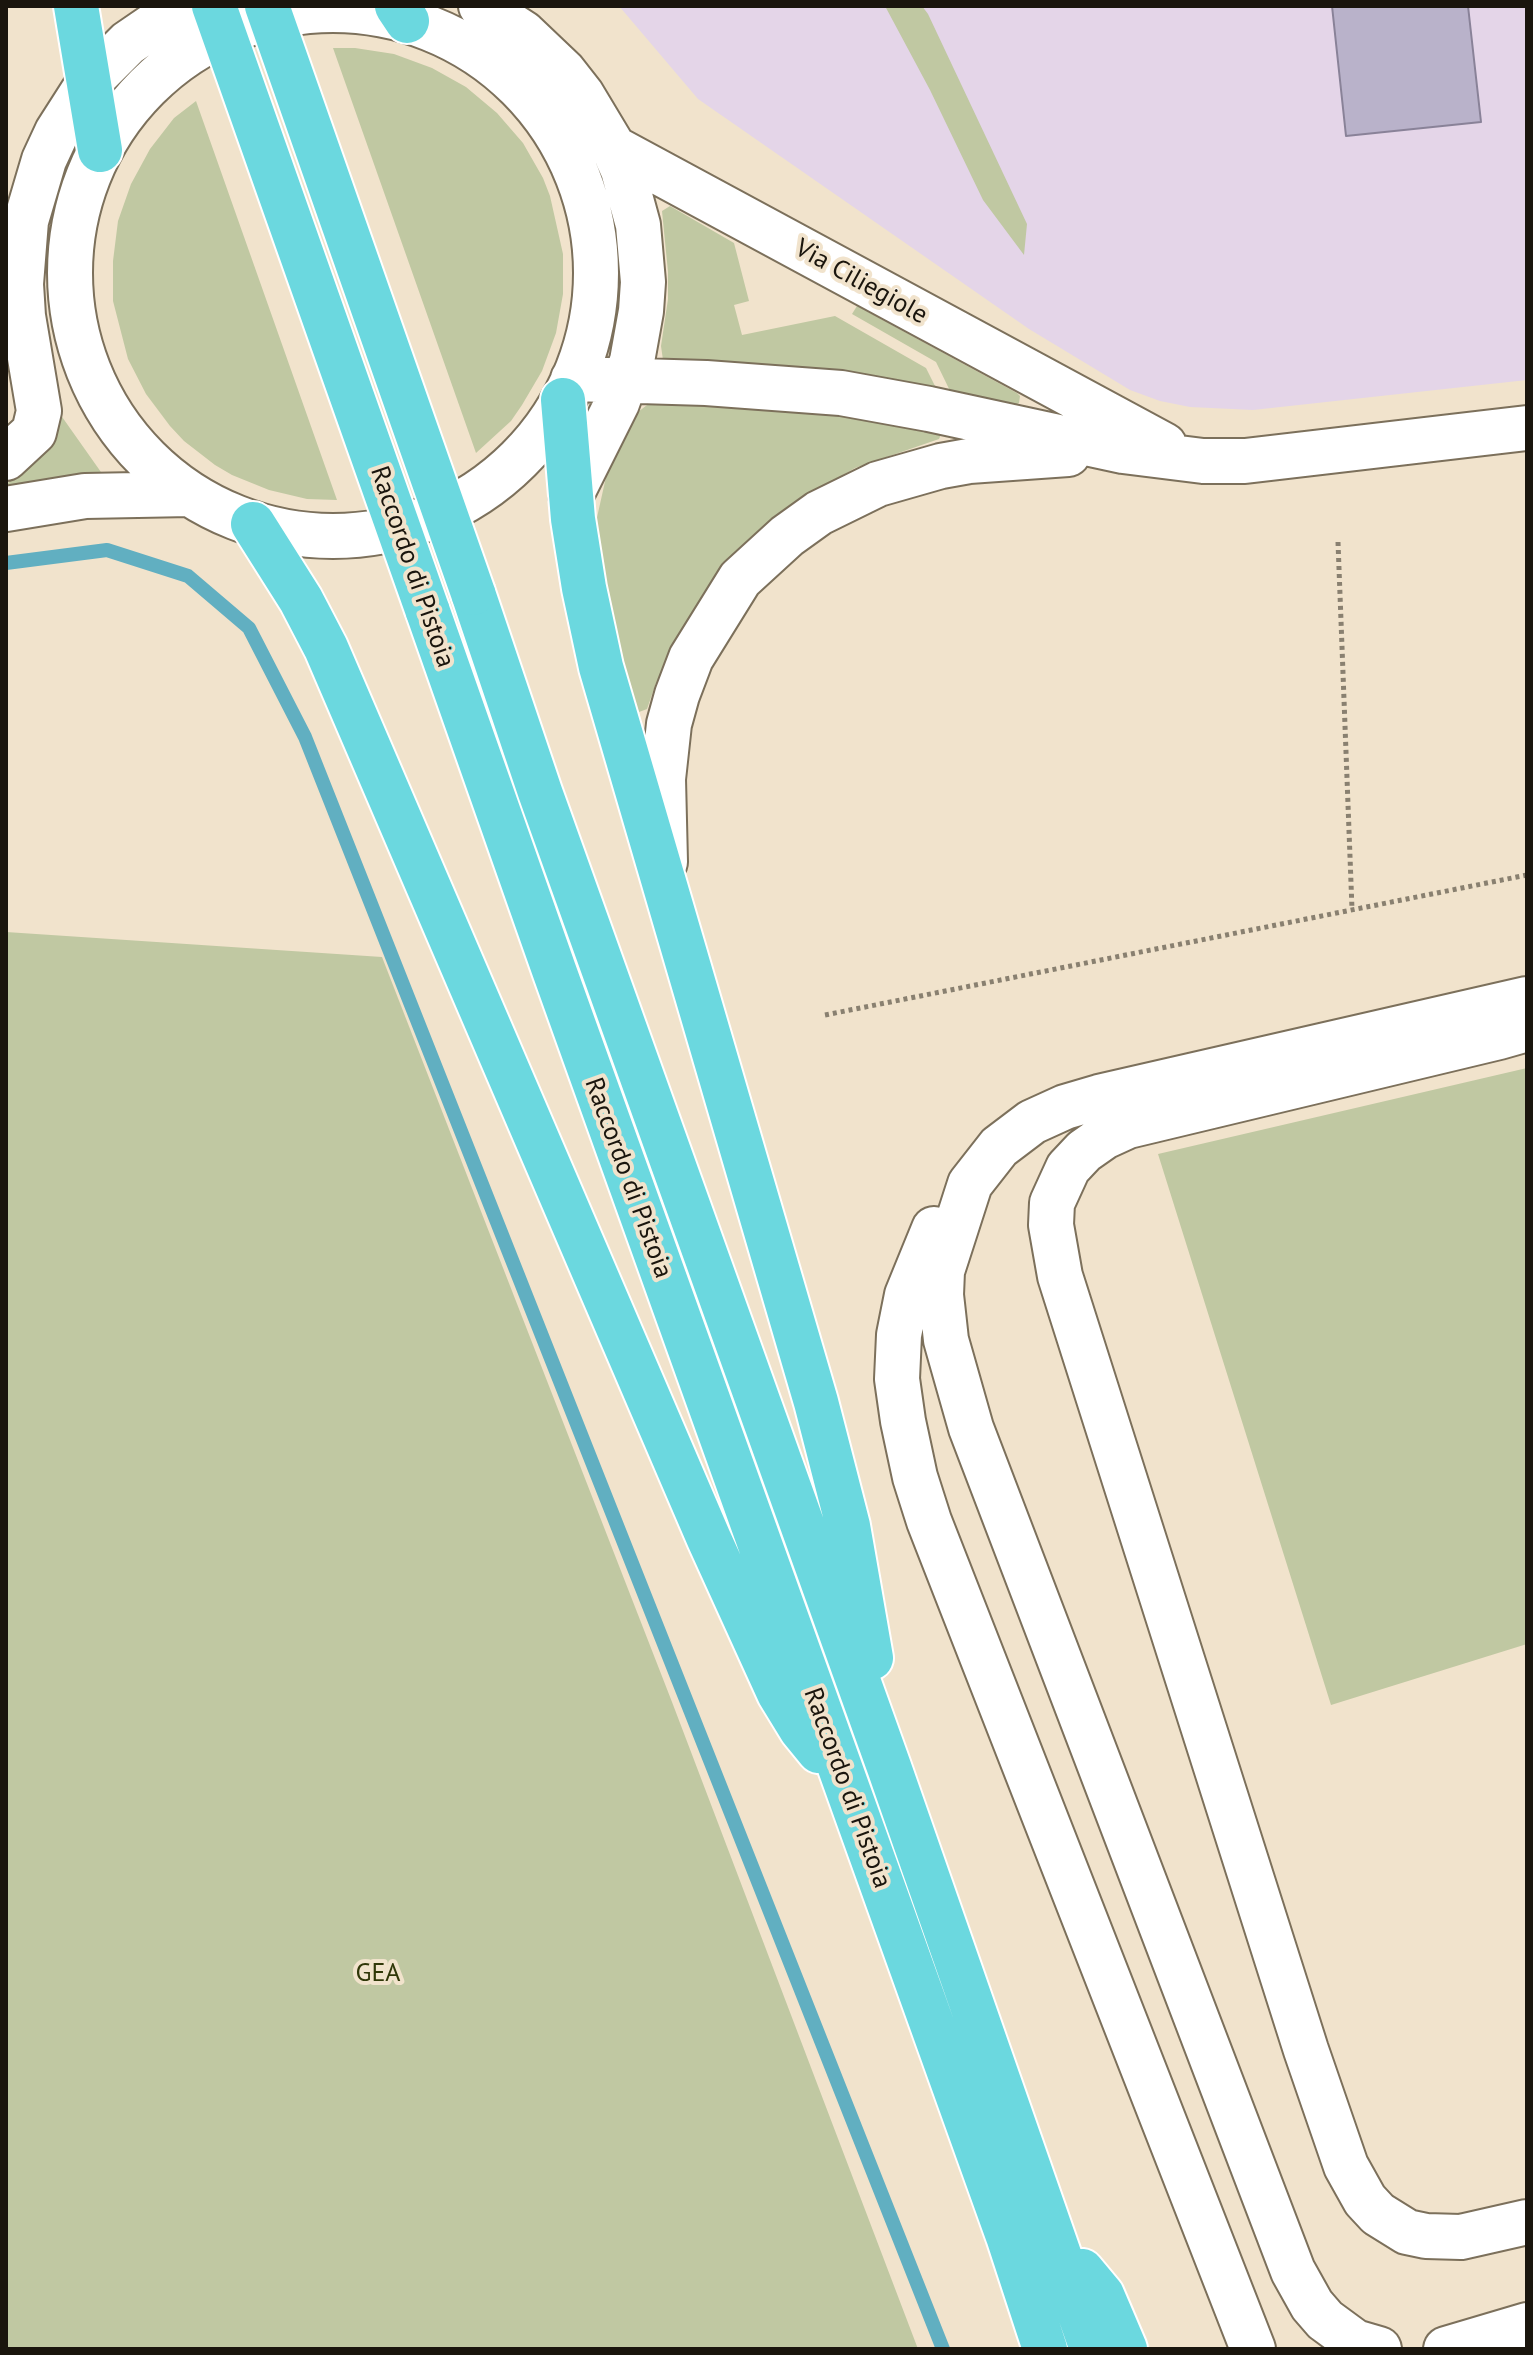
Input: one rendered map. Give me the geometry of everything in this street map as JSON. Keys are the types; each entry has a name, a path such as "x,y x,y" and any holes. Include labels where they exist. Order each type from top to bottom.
{"highway":[{"path":"76,6 100,150"},
{"name":"Raccordo di Pistoia","path":"214,6 554,970 1008,2236 1045,2349"},
{"name":"Raccordo di Pistoia","path":"267,6 540,792 889,1767 1092,2349"},
{"path":"568,390 571,495 584,588 601,667 842,1499 859,1581 889,1767"},
{"path":"253,524 301,600 326,648 709,1539 779,1693 801,1729 846,1784"},
{"path":"1049,2228 1102,2295 1125,2349"}],"street":[{"path":"6,458 34,432 39,411 15,327 26,221 34,190 57,132 89,82 128,43 182,6"},
{"path":"481,6 523,33 564,72 582,95 612,145 631,198 641,254 641,311 626,381 571,495"},
{"name":"Via Ciliegiole","path":"319,10 402,13 487,60 536,106 561,143 587,204 595,249 595,293 588,337 568,390 539,437 508,469 473,497 432,517 388,531 343,536 297,534 231,516 190,494 138,450 99,393 90,372 72,306 70,260 76,214 100,150 125,112 156,78 192,50 232,29 274,16 319,10"},
{"name":"Via Ciliegiole","path":"536,106 1187,458"},
{"path":"15,327 70,260"},
{"name":"Via Ciliegiole","path":"568,390 626,381 841,393 1123,451 1203,461 1245,461 1527,428"},
{"path":"666,885 663,779 669,724 677,695 691,658 707,630 740,579 762,557 819,513 864,490 906,475 969,461 1123,451"},
{"name":"Via Ciliegiole","path":"6,509 85,496 190,494"},
{"path":"1253,2349 929,1521 915,1477 897,1379 899,1335 907,1295 932,1232 949,1207 999,1147 1032,1122 1065,1107 1099,1097 1527,999"},
{"path":"1527,1029 1128,1126 1084,1151 1068,1168 1052,1203 1051,1225 1060,1276 1306,2050 1346,2166 1365,2200 1378,2214 1407,2232 1444,2238 1461,2237 1527,2222"},
{"path":"970,1184 947,1248 941,1295 946,1340 971,1428 1293,2271 1312,2305 1325,2320 1355,2342 1379,2349"},
{"path":"1446,2349 1527,2325"}],"path":[{"path":"1338,542 1352,909"},
{"path":"825,1015 1527,875"}],"shaded area":[{"path":"619,6 1527,6 1527,380 1253,410 1190,407 1160,401 1130,390 1029,329 698,99"}],"green space":[{"path":"885,6 922,6 928,14 1027,224 1024,255 983,200"},
{"path":"333,48 394,54 432,68 466,87 497,113 523,143 550,196 563,254 563,294 556,333 542,371 522,405 511,421 476,453"},
{"path":"196,101 337,500 307,499 269,490 215,465 170,426 146,394 128,359 113,301 113,261 118,221 131,184 150,149 174,118"},
{"path":"670,206 734,243 749,301 734,305 742,335 835,316 926,368 938,392 667,364 663,360 661,346 668,299 662,211"},
{"path":"857,306 1017,393 1019,403 1013,406 953,397 936,362 852,314"},
{"path":"651,402 779,402 942,432 939,439 855,468 791,506 770,523 719,574 703,597 656,683 647,709 639,712 633,699 600,564 596,522 608,468 634,415"},
{"path":"60,414 108,482 6,493 6,485 27,464"},
{"name":"GEA","path":"6,932 382,957 672,1702 918,2349 6,2349"},
{"path":"1527,1068 1527,1644 1331,1705 1158,1154"}],"building":[{"path":"1332,6 1468,6 1481,122 1346,136"}],"waterway":[{"path":"6,563 107,550 188,576 249,628 305,737 943,2349"}]}
